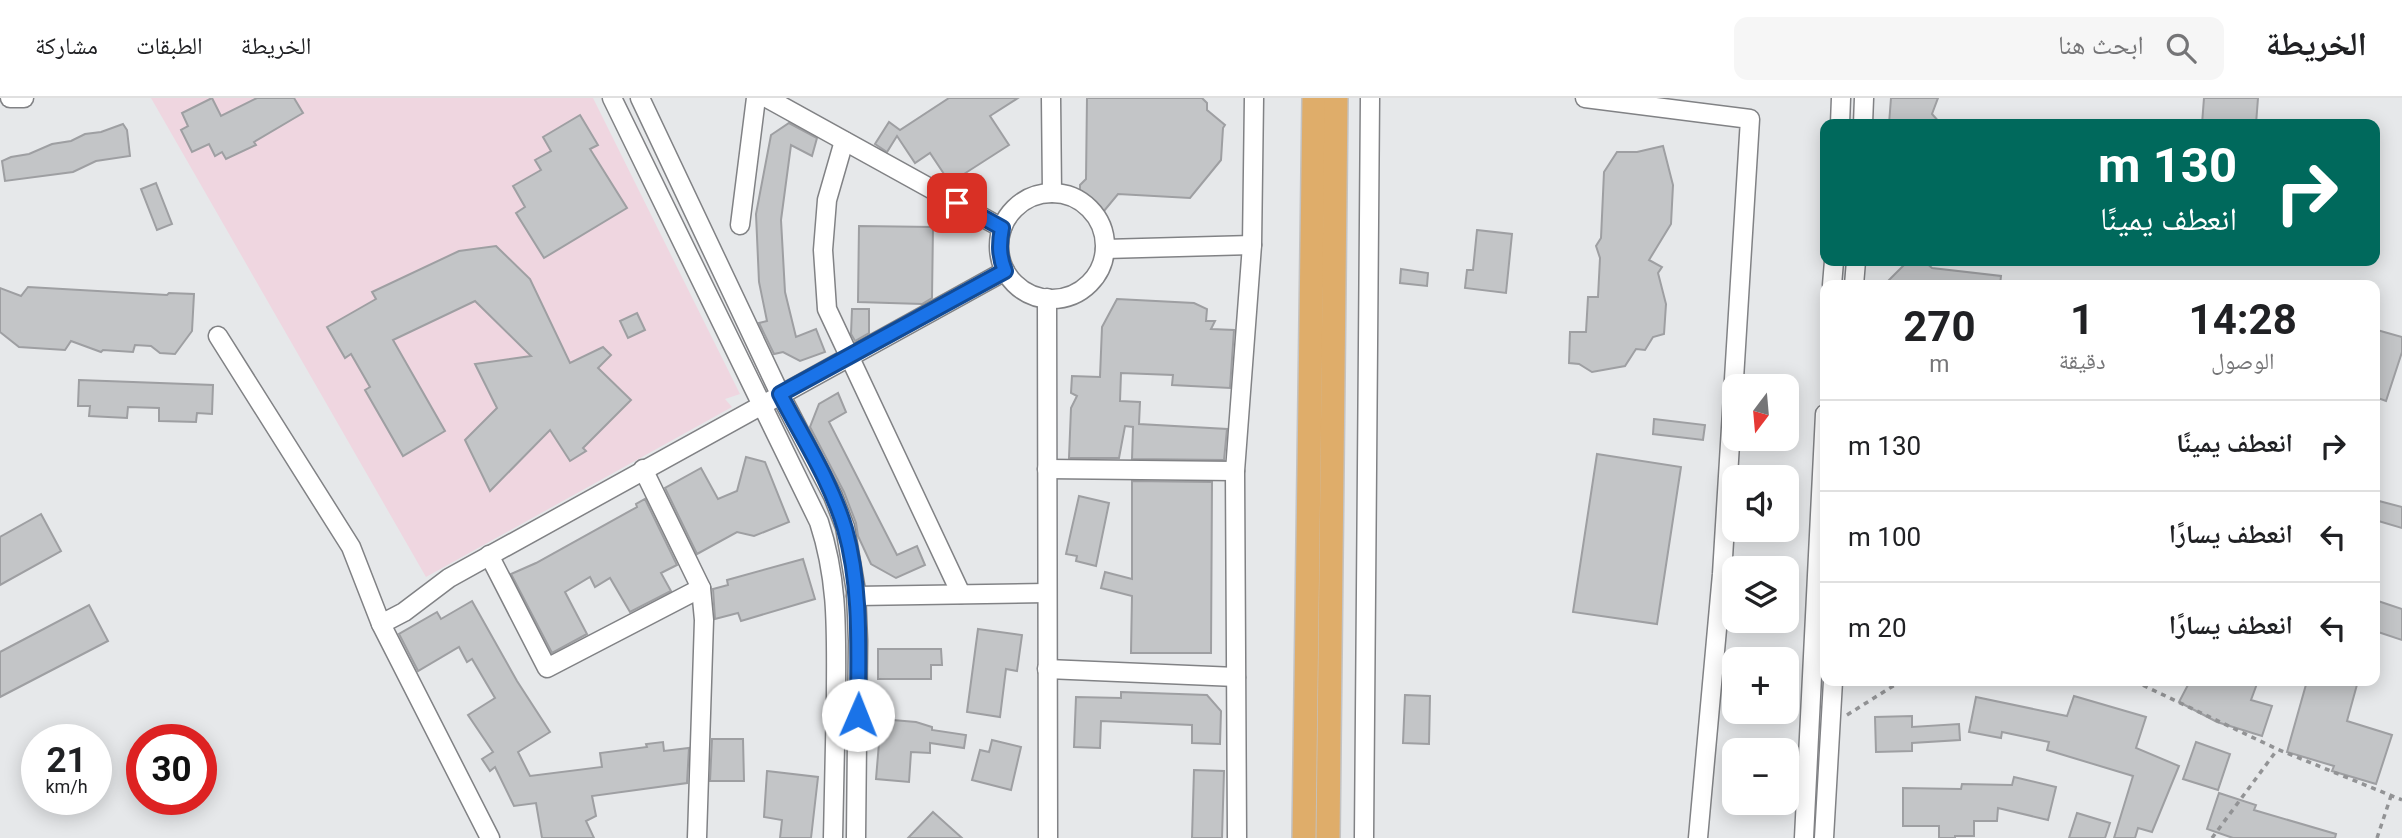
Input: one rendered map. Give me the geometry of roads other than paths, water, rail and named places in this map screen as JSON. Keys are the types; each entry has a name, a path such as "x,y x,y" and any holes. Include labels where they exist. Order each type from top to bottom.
{"main road":[{"path":"1304,838 1314,98"},
{"path":"1328,838 1336,98"}],"street":[{"path":"10,98 24,98"},
{"path":"612,98 819,522 835,587 833,838"},
{"path":"640,98 780,394 833,496 849,547 856,596 856,838"},
{"path":"740,225 756,98"},
{"path":"767,98 1002,228"},
{"path":"1051,98 1052,193"},
{"path":"1237,838 1235,471 1252,245 1254,98"},
{"path":"1364,838 1370,98"},
{"path":"1586,98 1750,119 1722,574 1698,838"},
{"path":"1840,119 1841,98"},
{"path":"1863,119 1864,98"},
{"path":"844,141 827,201 823,250 827,309 961,594"},
{"path":"1052,193 1069,196 1084,204 1096,216 1103,232 1105,249 1093,280 1080,291 1064,297 1046,298 1030,294 1016,284 1005,271 999,243 1002,228 1021,202 1035,195 1052,193"},
{"path":"1105,249 1252,245"},
{"path":"381,624 404,611 449,578 489,555 1005,271"},
{"path":"1046,298 1048,838"},
{"path":"218,337 351,547 381,624 490,838"},
{"path":"643,469 701,588 704,620 697,838"},
{"path":"1047,469 1235,471"},
{"path":"1804,838 1820,515"},
{"path":"489,555 548,668 701,588"},
{"path":"856,596 1047,593"},
{"path":"1047,669 1236,677"},
{"path":"1824,838 1833,686"}]}
